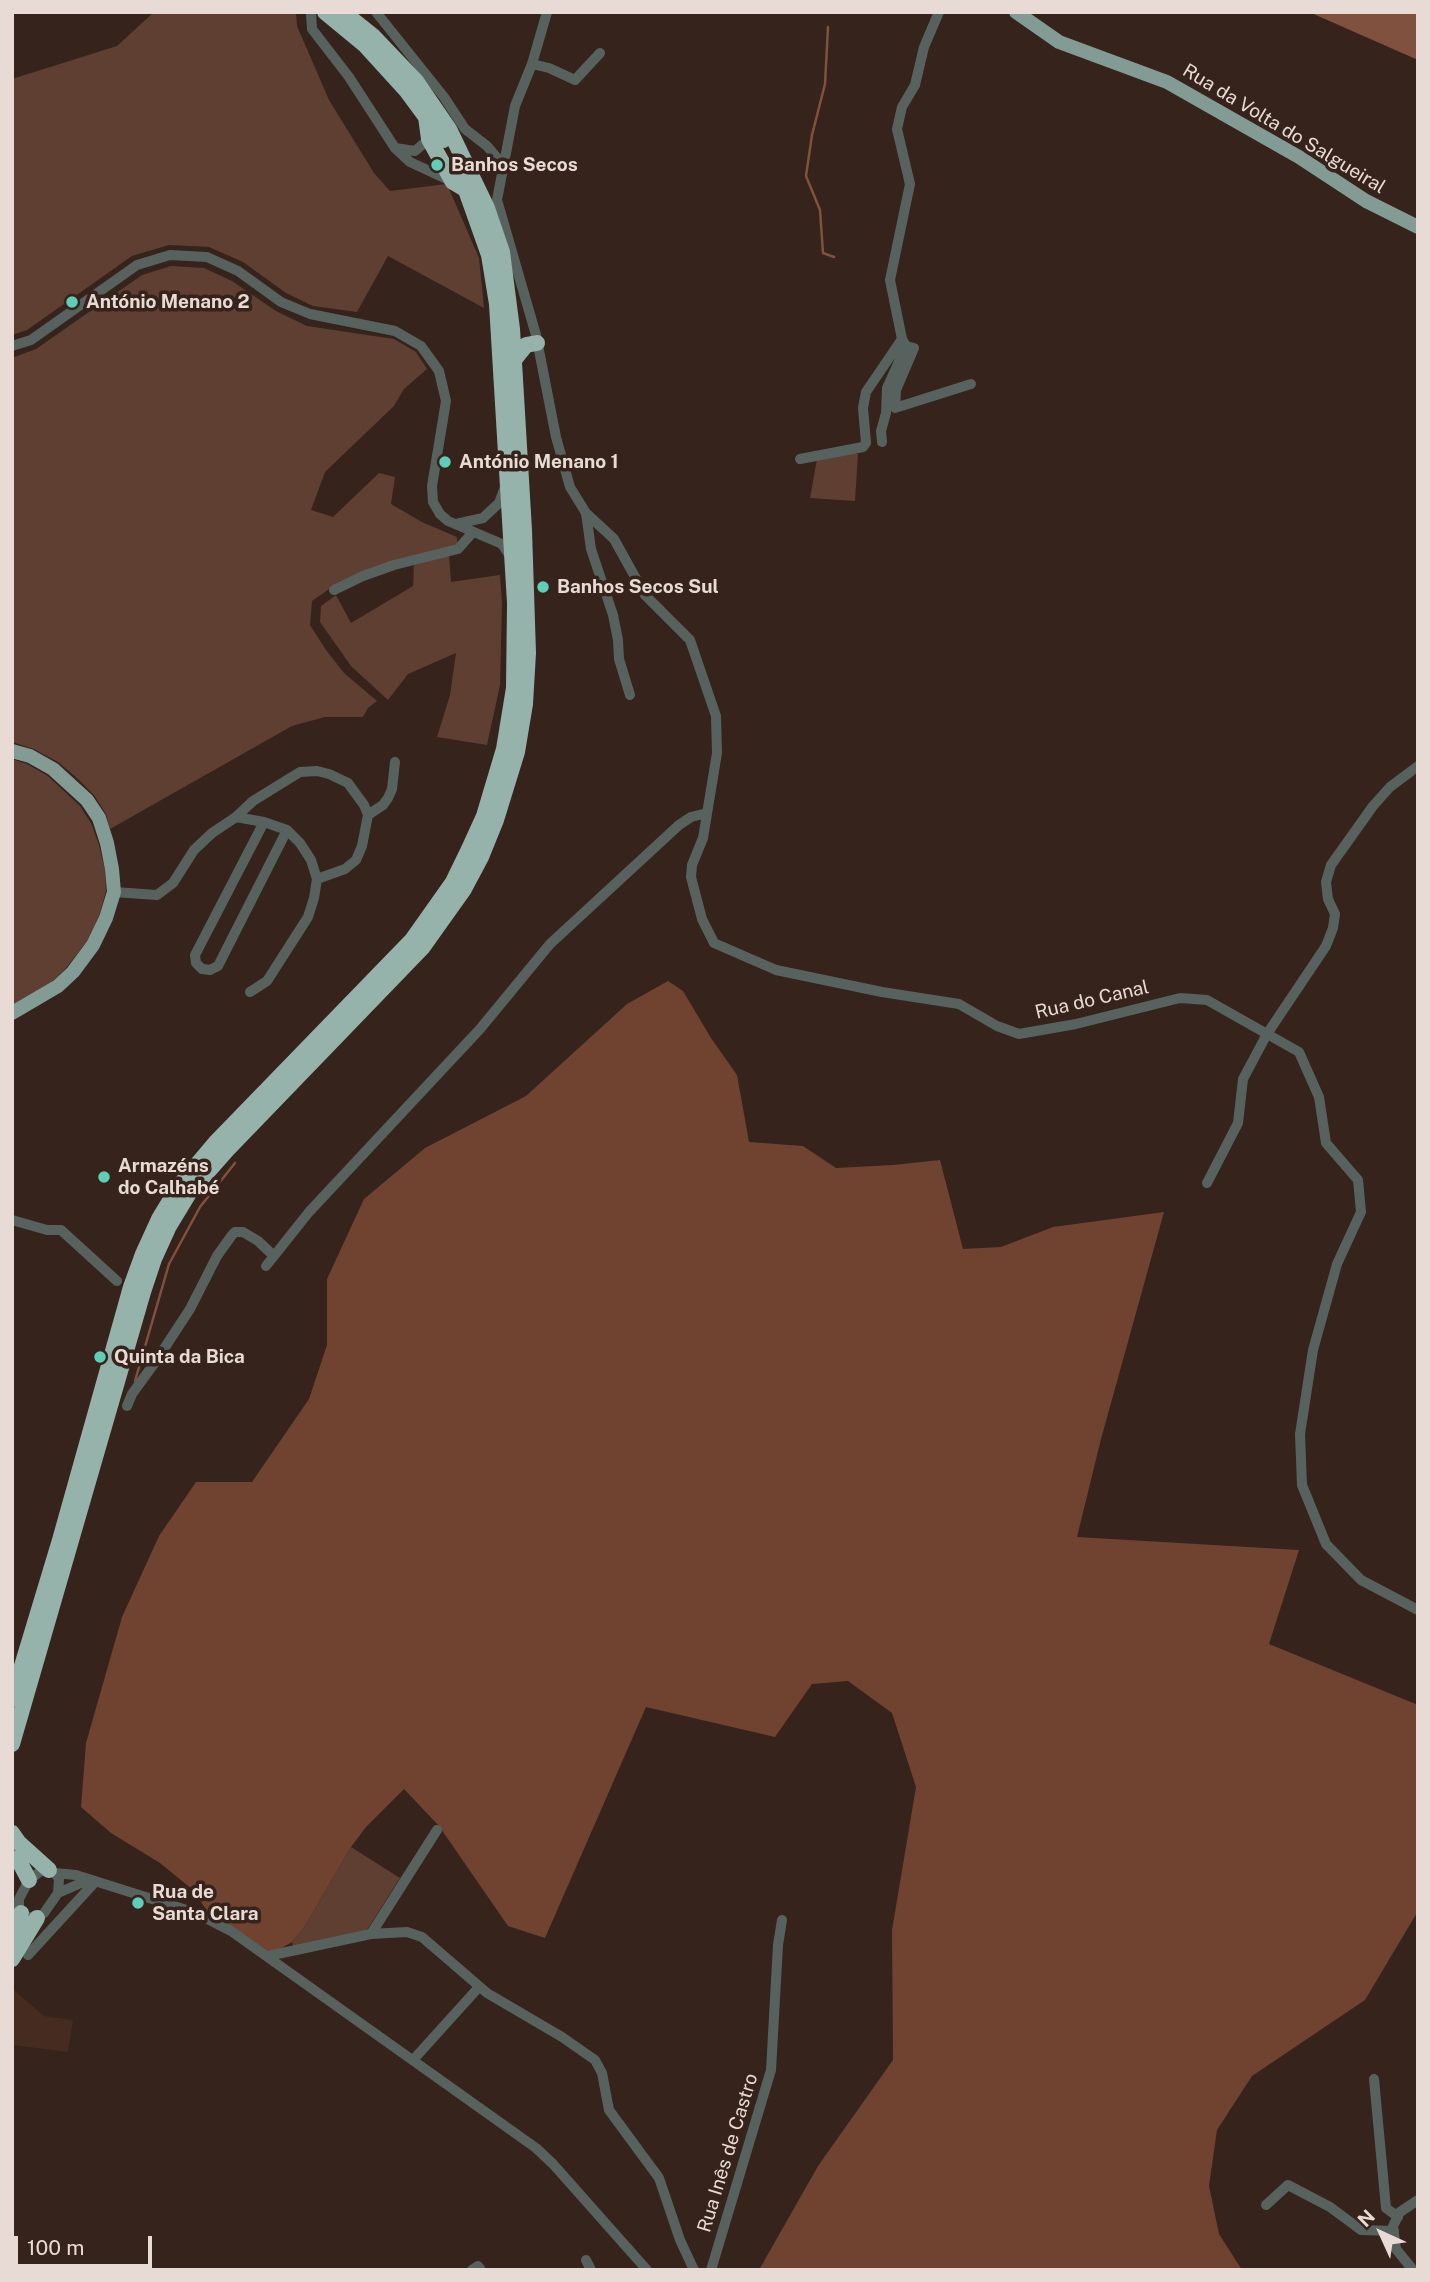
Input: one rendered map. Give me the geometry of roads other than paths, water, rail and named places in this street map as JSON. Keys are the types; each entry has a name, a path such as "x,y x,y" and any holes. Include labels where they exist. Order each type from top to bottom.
{"highway":[{"path":"12,1699 131,1287 159,1219 179,1186 218,1141 412,940 453,882 484,816 504,749 514,688 514,561 497,304 489,255 468,191 440,134 406,90 365,45 326,12"},
{"path":"12,1744 143,1292 169,1226 189,1193 227,1150 422,948 464,889 496,820 517,752 525,705 528,653 512,329 502,252 487,208 449,129 416,81 373,36 343,12"},
{"path":"426,116 429,139 453,182 468,191"},
{"path":"512,329 536,339"},
{"path":"514,360 526,345 536,339"},
{"path":"12,1833 19,1843 52,1872"},
{"path":"12,1858 20,1863 21,1887"},
{"path":"20,1957 22,1911"},
{"path":"12,1941 22,1911"}],"main road":[{"name":"Rua da Volta do Salgueiral","path":"1016,12 1059,42 1167,82 1299,157 1366,201 1418,227"},
{"path":"12,751 30,756 53,769 87,800 99,818 107,843 114,892 106,918 93,945 73,972 58,986 12,1013"}],"street":[{"path":"376,12 444,97 465,130 487,146 503,165"},
{"name":"Rua do Canal","path":"547,12 533,64 515,106 497,200 536,339 556,437 570,487 586,513 614,538 645,595 690,640 716,716 717,753 703,838 692,865 691,877 702,919 714,943 776,970 882,992 959,1004 997,1026 1019,1034 1076,1024 1180,998 1207,1000 1299,1052 1319,1097 1326,1143 1358,1180 1361,1212 1337,1264 1313,1350 1300,1434 1302,1485 1326,1544 1361,1580 1418,1610"},
{"path":"882,442 887,388 904,342 890,280 910,184 897,129 902,107 915,85 924,47 939,12"},
{"path":"311,13 312,29 349,77 395,148 410,162 453,182"},
{"path":"533,64 575,80 600,53"},
{"path":"395,148 415,151 429,139"},
{"path":"12,346 31,340 137,265 170,255 206,257 237,271 281,302 310,314 395,331 421,346 439,371 446,401 432,486 433,502 448,521 502,544 514,561"},
{"path":"904,342 914,348 896,390 895,408 971,384"},
{"path":"800,459 863,447 866,443 863,408 866,393 904,342"},
{"path":"456,524 483,518 495,509 509,476"},
{"path":"586,513 591,549 613,615 619,659 630,695"},
{"path":"334,590 394,565 458,549 473,532"},
{"path":"368,815 388,798 392,789 395,762"},
{"path":"1207,1183 1238,1123 1244,1079 1267,1034 1326,946 1333,928 1335,914 1328,899 1326,882 1331,864 1373,806 1390,787 1418,766"},
{"path":"114,892 157,895 173,883 194,850 253,801 300,772 317,771 348,783 368,815 356,860 345,869 317,879"},
{"path":"266,1266 309,1212 480,1029 550,944 679,825 691,817 707,813"},
{"path":"236,817 264,821 287,830 312,860 317,879 308,917 267,981 250,992"},
{"path":"264,821 195,955 196,963 202,969 210,970 218,966 287,830"},
{"path":"12,1220 47,1230 61,1230 117,1281"},
{"path":"127,1406 138,1385 190,1309 217,1256 232,1235 235,1232 243,1233 258,1241 274,1256"},
{"path":"371,1934 437,1830"},
{"path":"52,1872 59,1879 58,1892 44,1913 22,1911 21,1887 42,1870 68,1873 213,1920 268,1956 514,2132 553,2164 647,2270"},
{"path":"58,1892 92,1881"},
{"path":"20,1957 92,1881"},
{"name":"Rua Inês de Castro","path":"711,2270 771,2070 778,1945 782,1920"},
{"path":"268,1956 371,1934 407,1932 422,1937 479,1987 595,2060 602,2073 609,2110 659,2178 680,2240 694,2270"},
{"path":"413,2060 479,1987"},
{"path":"1374,2079 1386,2207 1398,2217"},
{"path":"1266,2205 1288,2185 1330,2207 1361,2230 1394,2231"},
{"path":"1413,2270 1396,2249 1393,2226 1401,2212 1418,2200"},
{"path":"472,2270 478,2266 481,2270"}],"waterway":[{"path":"828,27 825,84 812,135 806,176 820,210 823,253 834,257"},
{"path":"135,1381 169,1264 200,1207 235,1163"}],"place":[{"name":"Banhos Secos","path":"437,165"},
{"name":"António Menano 2","path":"72,302"},
{"name":"António Menano 1","path":"445,462"},
{"name":"Banhos Secos Sul","path":"543,587"},
{"name":"Armazéns do Calhabé","path":"104,1177"},
{"name":"Quinta da Bica","path":"100,1357"},
{"name":"Rua de Santa Clara","path":"138,1903"}]}
